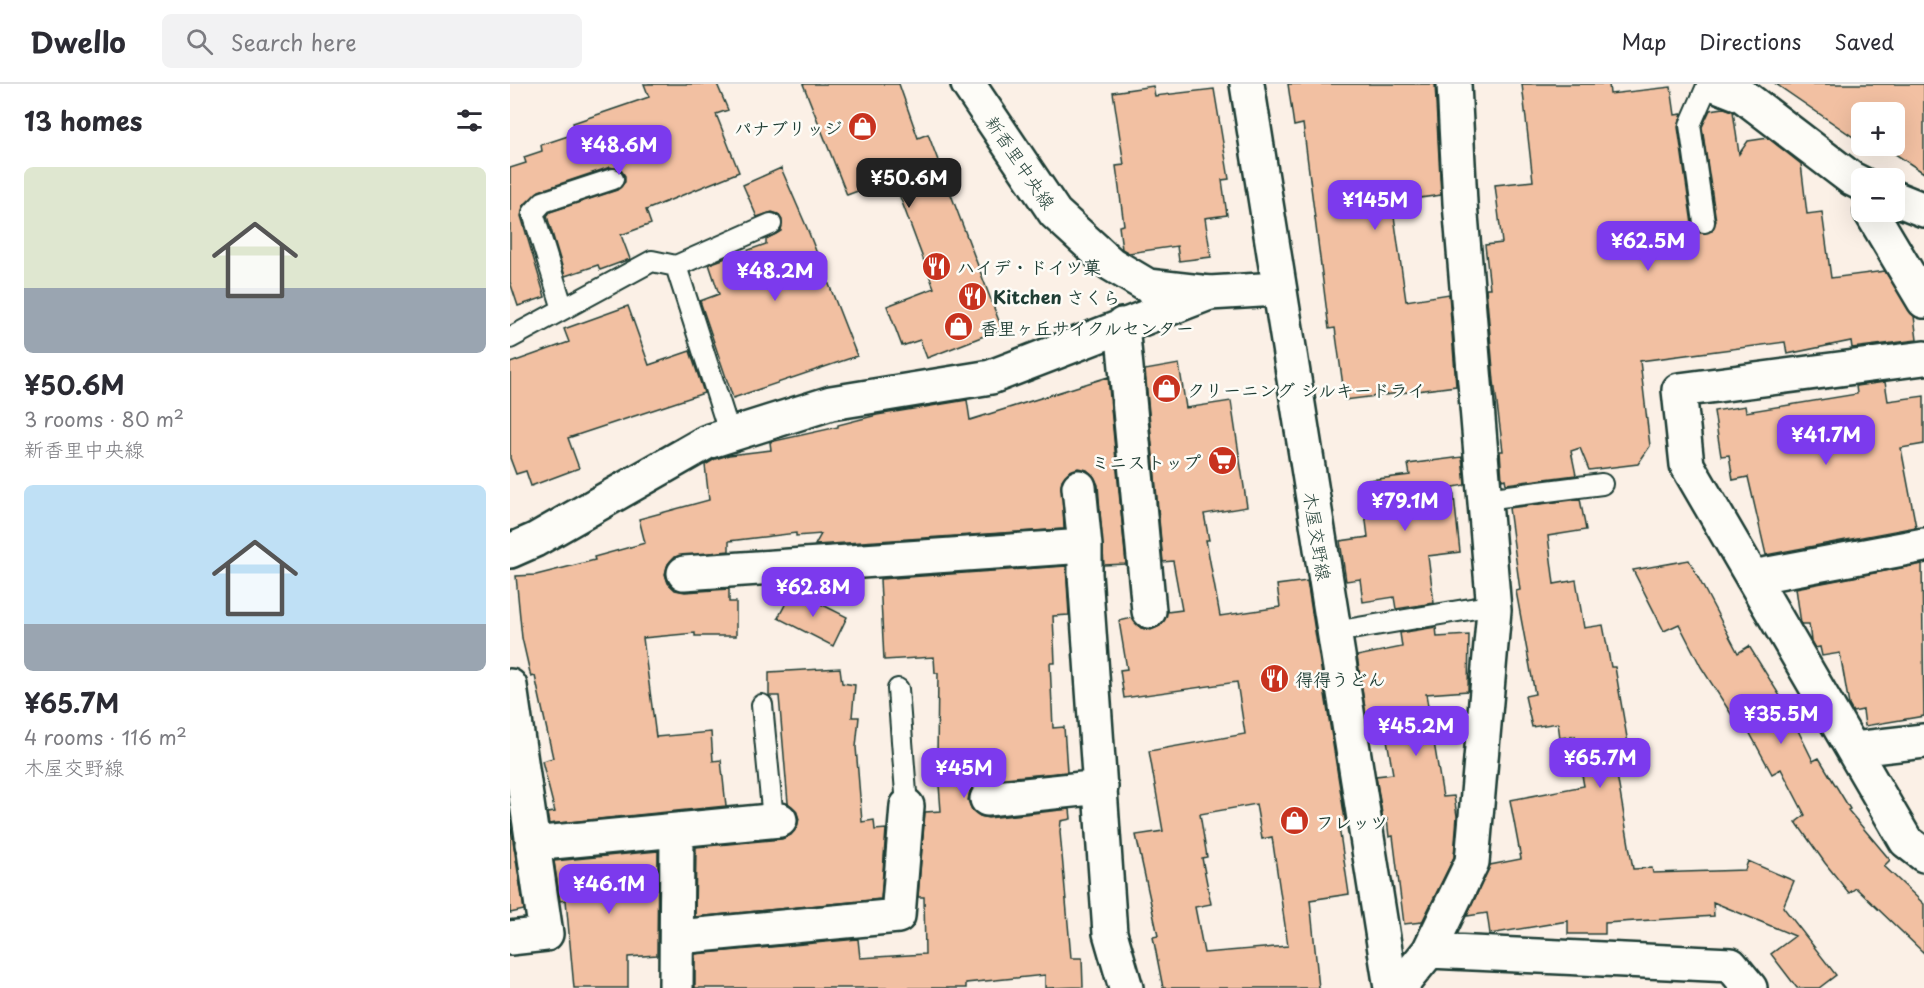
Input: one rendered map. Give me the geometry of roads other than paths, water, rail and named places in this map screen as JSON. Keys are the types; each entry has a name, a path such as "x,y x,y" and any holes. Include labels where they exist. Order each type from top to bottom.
{"street":[{"name":"新香里中央線","path":"968,84 1055,213 1111,264 1148,286 1209,293 1279,289"},
{"name":"木屋交野線","path":"1246,84 1391,988"},
{"path":"1399,988 1429,951 1472,862 1494,605 1460,203 1454,84"},
{"path":"1714,84 1742,95 1851,181"},
{"path":"1905,202 1924,210"},
{"path":"1877,222 1924,301"},
{"path":"510,551 535,540 707,442 831,403 991,377 1068,350 1122,325 1209,293"},
{"path":"1122,325 1149,611"},
{"path":"1924,358 1679,390 1687,465 1906,841 1924,855"},
{"path":"1079,487 1085,546 1085,574 1110,933 1126,988"},
{"path":"1752,577 1924,545"},
{"path":"684,573 1085,546"},
{"path":"510,686 546,934 510,938"},
{"path":"1854,749 1924,741"},
{"path":"987,799 1101,787"},
{"path":"678,937 898,916 907,806"},
{"path":"532,844 777,820"},
{"path":"676,830 678,937 676,988"},
{"path":"1429,951 1731,965 1750,988"}],"lane":[{"path":"1704,222 1690,125 1708,84"},
{"path":"563,309 532,213 543,202 613,179"},
{"path":"510,338 652,261 676,266 771,225"},
{"path":"676,266 730,435"},
{"path":"1485,499 1602,484"},
{"path":"1334,632 1494,605"},
{"path":"898,689 907,806"},
{"path":"762,705 777,820"}],"place":[{"name":"パナブリッジ","path":"863,127"},
{"name":"ハイデ・ドイツ菓","path":"936,266"},
{"name":"Kitchen さくら","path":"972,296"},
{"name":"香里ヶ丘サイクルセンター","path":"959,327"},
{"name":"クリーニング シルキードライ","path":"1166,389"},
{"name":"ミニストップ","path":"1222,461"},
{"name":"得得うどん","path":"1274,678"},
{"name":"フレッツ","path":"1295,821"}]}
